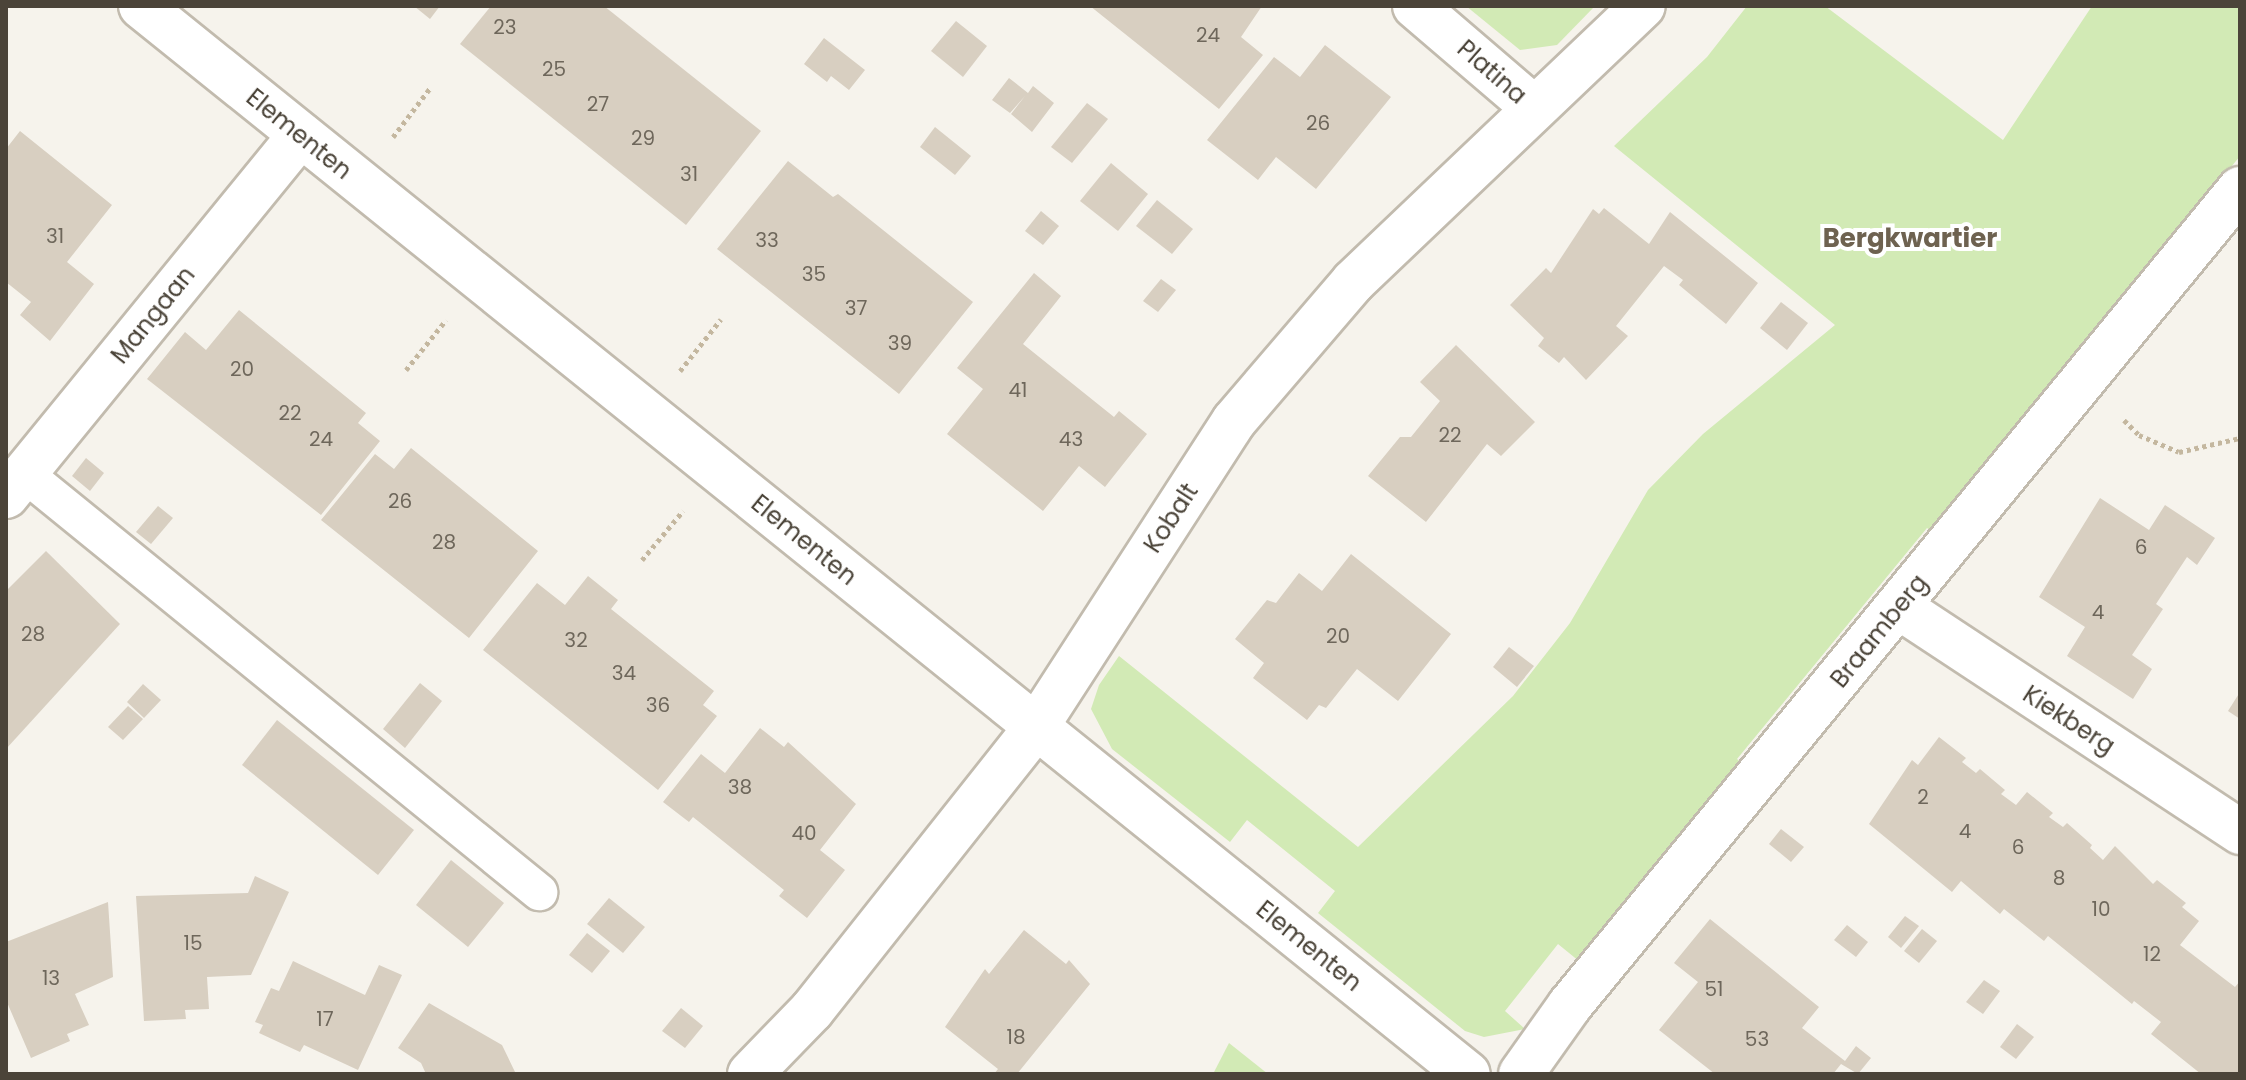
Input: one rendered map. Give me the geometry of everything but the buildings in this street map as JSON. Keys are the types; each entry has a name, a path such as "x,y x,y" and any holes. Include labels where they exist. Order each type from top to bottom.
{"street":[{"name":"Elementen","path":"141,6 1468,1074"},
{"name":"Platina","path":"1415,6 1533,107"},
{"name":"Kobalt","path":"750,1074 812,1010 1036,727 1234,421 1353,282 1533,107 1643,6"},
{"name":"Mangaan","path":"16,485 300,135"},
{"name":"Braamberg","path":"1521,1074 1570,1005 2240,189"},
{"name":"Kiekberg","path":"1899,607 2240,832"}],"lane":[{"path":"16,485 539,892"}],"path":[{"path":"647,413 721,319"},
{"path":"2083,380 2139,435 2179,452 2240,438"}],"green space":[{"path":"1466,6 1595,6 1557,45 1520,50"},
{"path":"1747,6 1825,6 2003,140 2092,6 2240,6 2240,156 1934,533 1927,528 1737,759 1744,765 1648,885 1641,880 1597,935 1603,941 1585,966 1558,944 1505,1011 1525,1029 1484,1037 1465,1031 1318,913 1335,891 1247,820 1230,842 1112,749 1091,709 1099,685 1119,656 1358,847 1513,696 1570,623 1648,490 1703,434 1835,325 1614,146 1707,57"},
{"path":"1229,1043 1268,1074 1213,1074"}],"district":[{"name":"Bergkwartier","path":"1910,239"}]}
